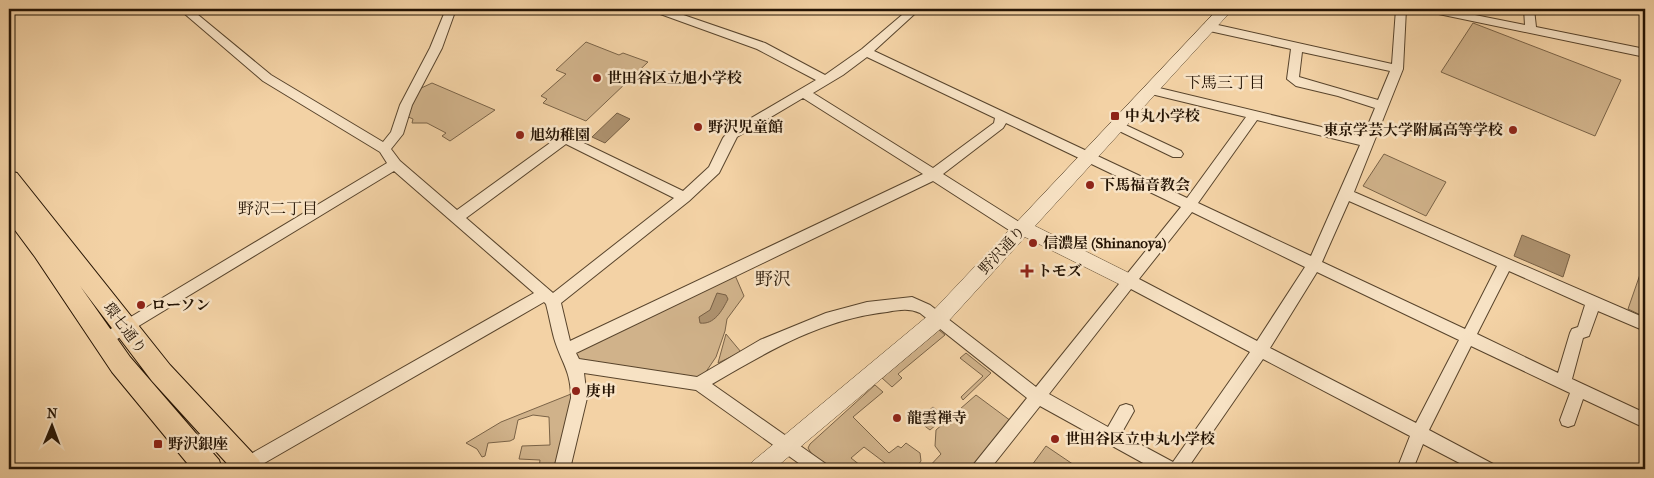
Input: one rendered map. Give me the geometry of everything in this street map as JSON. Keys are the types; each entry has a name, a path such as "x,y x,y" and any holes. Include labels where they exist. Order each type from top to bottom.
{"main road":[{"name":"環七通り","path":"9,179 160,373 248,467"},
{"name":"環七通り","path":"9,207 153,406 209,469"}],"street":[{"path":"184,9 267,78 384,149 395,164 549,297 562,340 571,357 579,386 579,398 562,469"},
{"path":"384,149 397,134 406,105 436,48 451,9"},
{"path":"656,9 761,46 826,80"},
{"path":"248,467 549,297 684,197 714,170 729,138 742,128 826,80 866,52 916,9"},
{"name":"野沢通り","path":"759,469 938,320 1088,158 1117,124 1226,9"},
{"path":"1178,469 1260,350 1314,264 1346,194 1397,69 1401,9"},
{"path":"1429,9 1645,53"},
{"path":"1529,9 1531,29"},
{"path":"1209,27 1397,69"},
{"path":"1297,46 1293,79 1300,83 1340,92 1382,106"},
{"path":"866,52 1645,422"},
{"path":"1150,90 1211,112 1253,116 1367,142"},
{"path":"804,93 1014,226 1032,232 1129,281 1488,469"},
{"path":"980,469 1189,206 1253,116"},
{"path":"571,357 933,175 1000,125 1002,117"},
{"path":"1117,124 1177,154"},
{"path":"456,218 565,138 684,197"},
{"path":"104,340 395,164"},
{"path":"1346,194 1645,325"},
{"path":"1405,469 1419,433 1506,263"},
{"path":"699,384 765,346 826,318 867,308 912,303 925,310 1037,397 1169,469"},
{"path":"1563,382 1577,334 1584,332 1593,303"},
{"path":"571,357 699,384 820,469"},
{"path":"1568,420 1578,390"},
{"path":"1110,437 1126,411"}],"shaded area":[{"path":"1473,23 1621,80 1595,136 1441,72"},
{"path":"586,42 619,55 623,53 648,62 586,121 543,103 547,99 541,96 566,74 556,70"},
{"path":"432,83 495,110 450,141 442,136 446,133 427,123 412,123 413,119 406,116 417,90"},
{"path":"617,113 630,119 605,143 592,137"},
{"path":"1384,154 1446,182 1426,216 1363,186"},
{"path":"1522,235 1570,255 1563,277 1514,256"},
{"path":"1645,260 1645,317 1628,309"},
{"path":"734,273 744,296 727,319 716,357 699,382 579,362 572,351"},
{"path":"717,293 726,295 728,299 726,304 709,322 700,323 699,317 710,310"},
{"path":"939,330 945,335 898,374 902,378 892,387 882,378"},
{"path":"726,334 741,352 718,363"},
{"path":"966,353 991,373 963,400 961,397 983,376 960,358"},
{"path":"875,385 883,392 853,417 889,453 898,446 901,448 906,443 920,453 921,461 915,469 893,469 864,447 851,458 865,469 833,467 819,461 808,448 810,444"},
{"path":"571,394 574,396 573,407 554,469 539,469 540,460 519,459 522,446 550,445 549,417 533,415 518,420 514,439 488,443 485,456 482,457 477,449 466,443 501,422"},
{"path":"976,395 1011,421 971,469 927,469 941,454 935,446 936,430"},
{"path":"933,407 940,413 946,408 950,413 930,430 922,424 931,416 927,412"},
{"path":"1046,446 1080,469 1029,469"}],"place":[{"name":"世田谷区立旭小学校","path":"597,78"},
{"name":"中丸小学校","path":"1115,116"},
{"name":"野沢児童館","path":"698,127"},
{"name":"東京学芸大学附属高等学校","path":"1513,130"},
{"name":"旭幼稚園","path":"520,135"},
{"name":"下馬福音教会","path":"1090,185"},
{"name":"信濃屋 (Shinanoya)","path":"1033,243"},
{"name":"トモズ","path":"1027,271"},
{"name":"ローソン","path":"141,305"},
{"name":"庚申","path":"576,391"},
{"name":"龍雲禅寺","path":"897,418"},
{"name":"世田谷区立中丸小学校","path":"1055,439"},
{"name":"野沢銀座","path":"158,444"}],"district":[{"name":"下馬三丁目","path":"1225,82"},
{"name":"野沢二丁目","path":"278,208"},
{"name":"野沢","path":"773,279"}]}
